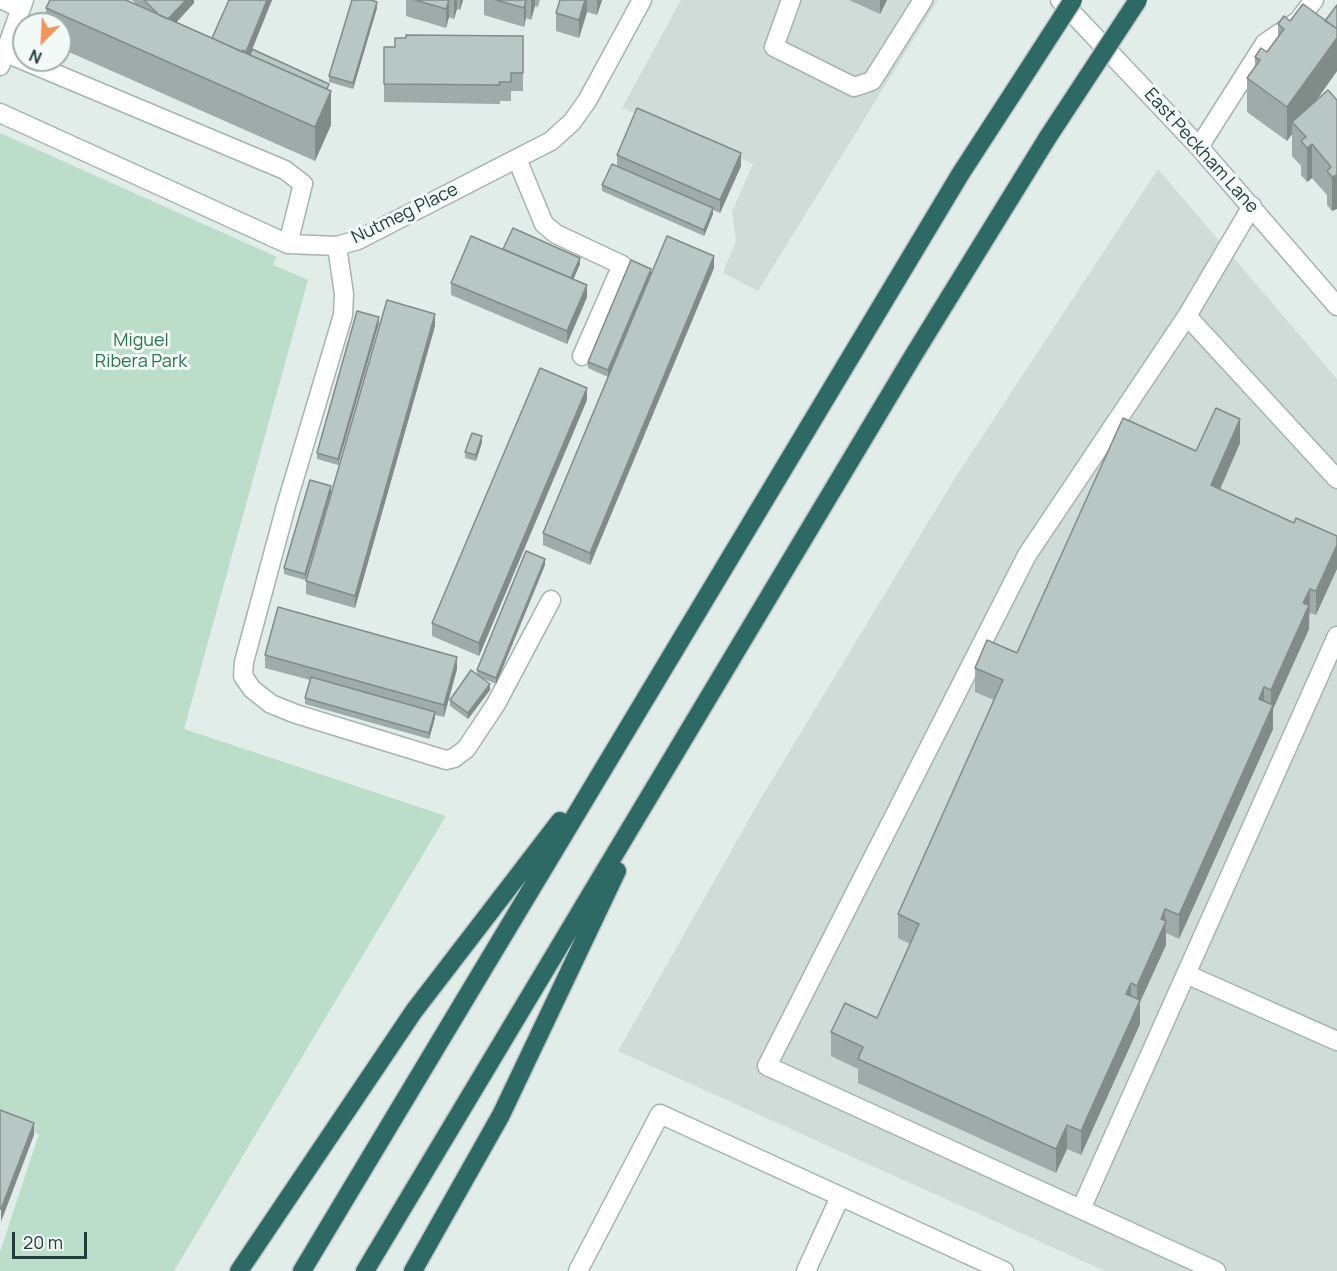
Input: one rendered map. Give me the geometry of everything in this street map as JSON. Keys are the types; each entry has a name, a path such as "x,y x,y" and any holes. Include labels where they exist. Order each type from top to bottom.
{"highway":[{"path":"302,1271 949,193 1073,0"},
{"path":"365,1271 1048,137 1138,0"},
{"path":"239,1271 414,1011 614,751"},
{"path":"412,1271 501,1115 663,774"}],"street":[{"path":"3,0 22,4 3,60 285,170 303,184 288,244"},
{"name":"Nutmeg Place","path":"0,113 288,244 337,246 358,240 551,141 573,122 642,0"},
{"path":"791,0 774,47 854,87 872,81 923,0"},
{"name":"East Peckham Lane","path":"1060,0 1199,147 1337,306"},
{"path":"1199,147 1265,43 1298,21 1314,0"},
{"path":"517,159 544,224 556,234 622,265 582,356"},
{"path":"1216,1271 767,1066 1027,555 1187,316 1252,206"},
{"path":"337,246 344,294 343,315 286,506 244,662 243,676 252,689 271,704 296,714 446,760 454,758 466,749 496,704 551,600"},
{"path":"1187,316 1337,479"},
{"path":"1082,1209 1337,636"},
{"path":"1186,974 1337,1041"},
{"path":"578,1271 660,1114 1004,1271"},
{"path":"806,1271 840,1197"}],"shaded area":[{"path":"681,0 938,0 758,291 723,273 736,240 732,212 753,164 622,108"},
{"path":"1158,169 1337,379 1337,1271 1105,1271 618,1051 760,800 955,478"}],"green space":[{"name":"Miguel Ribera Park","path":"0,133 277,257 273,265 308,280 184,729 446,816 174,1271 0,1271 0,1252 39,1134 0,1118"}],"building":[{"path":"50,0 126,0 331,91 315,127 72,20 72,12 55,12 46,8"},
{"path":"144,0 186,0 168,19 159,15"},
{"path":"229,0 267,0 246,52 212,38"},
{"path":"352,0 377,2 353,83 329,76"},
{"path":"415,0 449,0 446,9"},
{"path":"496,0 526,0 524,8"},
{"path":"560,0 585,0 579,20 556,13"},
{"path":"1303,4 1337,29 1337,38 1287,107 1247,78 1260,60 1255,57 1261,48 1267,52 1284,29 1278,24 1284,16 1290,21"},
{"path":"1337,5 1337,29 1325,21"},
{"path":"406,35 523,36 523,73 511,73 511,82 499,82 500,85 384,84 384,47 395,47 395,38 406,38"},
{"path":"252,49 329,84 327,89 250,55"},
{"path":"1328,90 1337,100 1337,175 1332,177 1327,171 1331,167 1312,144 1307,148 1301,141 1306,137 1292,122"},
{"path":"637,108 741,153 720,200 617,155"},
{"path":"612,164 713,208 704,230 602,185"},
{"path":"513,228 580,258 571,278 503,249"},
{"path":"471,236 587,285 567,331 451,283"},
{"path":"667,236 714,256 590,553 543,533"},
{"path":"631,260 651,269 608,370 588,362"},
{"path":"387,300 435,314 355,596 306,581"},
{"path":"357,311 379,317 338,459 317,453"},
{"path":"540,368 587,388 479,643 432,623"},
{"path":"1216,408 1240,419 1211,485 1294,523 1296,518 1337,536 1337,545 1316,591 1310,589 1303,603 1309,605 1271,690 1264,687 1259,699 1273,705 1179,915 1165,909 1161,919 1166,921 1137,986 1131,983 1126,994 1140,1000 1081,1131 1067,1125 1056,1149 858,1059 863,1047 831,1032 845,1003 877,1018 919,924 898,914 1003,680 975,668 987,640 1017,653 1123,418 1196,451"},
{"path":"472,433 482,436 476,455 465,452"},
{"path":"310,480 331,486 305,574 284,568"},
{"path":"526,551 545,559 496,678 477,670"},
{"path":"278,607 457,657 444,705 265,655"},
{"path":"471,670 490,684 468,713 450,700"},
{"path":"311,677 435,712 429,733 305,698"},
{"path":"0,1110 34,1123 1,1209 0,1209"}]}
